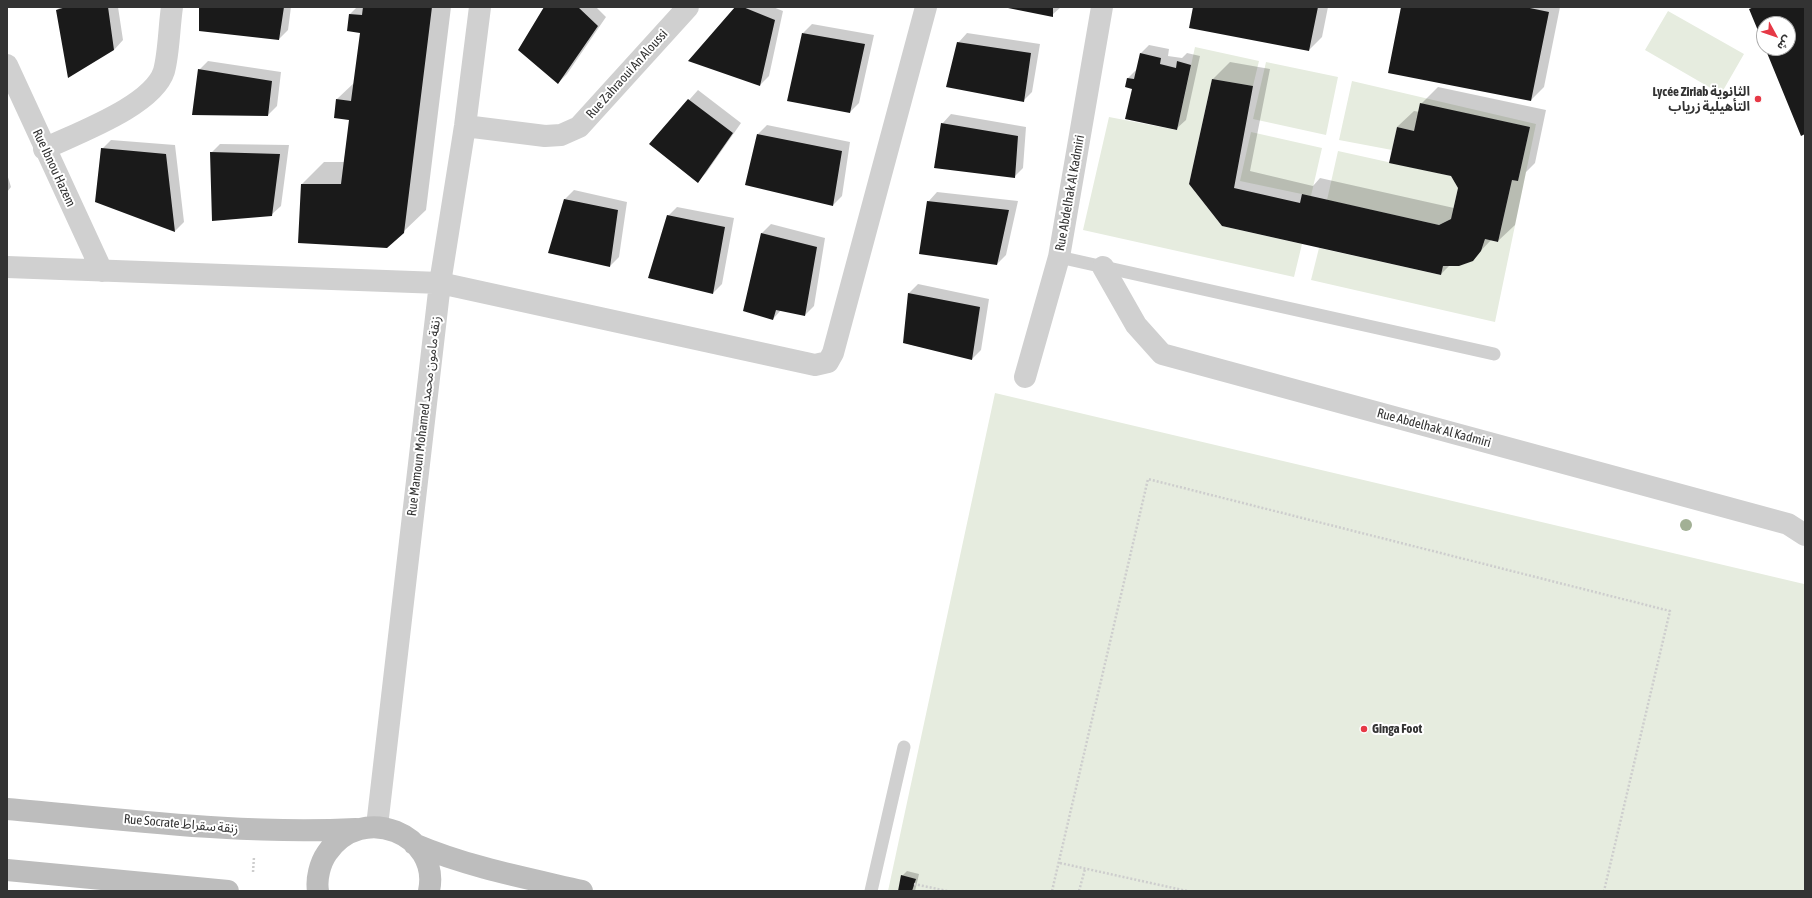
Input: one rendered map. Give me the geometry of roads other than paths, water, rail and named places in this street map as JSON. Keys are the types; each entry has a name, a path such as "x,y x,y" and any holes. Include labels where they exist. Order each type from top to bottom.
{"street":[{"path":"44,148 134,106 157,86 164,70 172,7"},
{"name":"Rue Mamoun Mohamed زنقة مامون محمد","path":"377,826 440,283 465,126 480,7"},
{"name":"Rue Zahraoui An Aloussi","path":"465,126 545,136 560,135 579,127 688,7"},
{"path":"7,267 440,283 815,366 828,362 833,353 926,7"},
{"name":"Rue Abdelhak Al Kadmiri","path":"1025,377 1059,257 1102,7"},
{"name":"Rue Ibnou Hazem","path":"7,65 102,271"},
{"name":"Rue Abdelhak Al Kadmiri","path":"1103,267 1136,326 1162,354 1788,524 1805,535"},
{"name":"Rue Socrate زنقة سقراط","path":"7,809 256,831 303,832 356,830"},
{"path":"318,891 318,873 323,858 331,846 342,836 356,830 377,826 403,835 414,844 423,856 428,869 429,891"},
{"path":"414,844 444,857 468,864 582,891"},
{"path":"7,870 228,891"}],"lane":[{"path":"1059,257 1494,354"},
{"path":"871,891 904,747"}],"place":[{"name":"Lycée Ziriab الثانوية التأهيلية زرياب","path":"1758,99"},
{"name":"Ginga Foot","path":"1364,729"}]}
